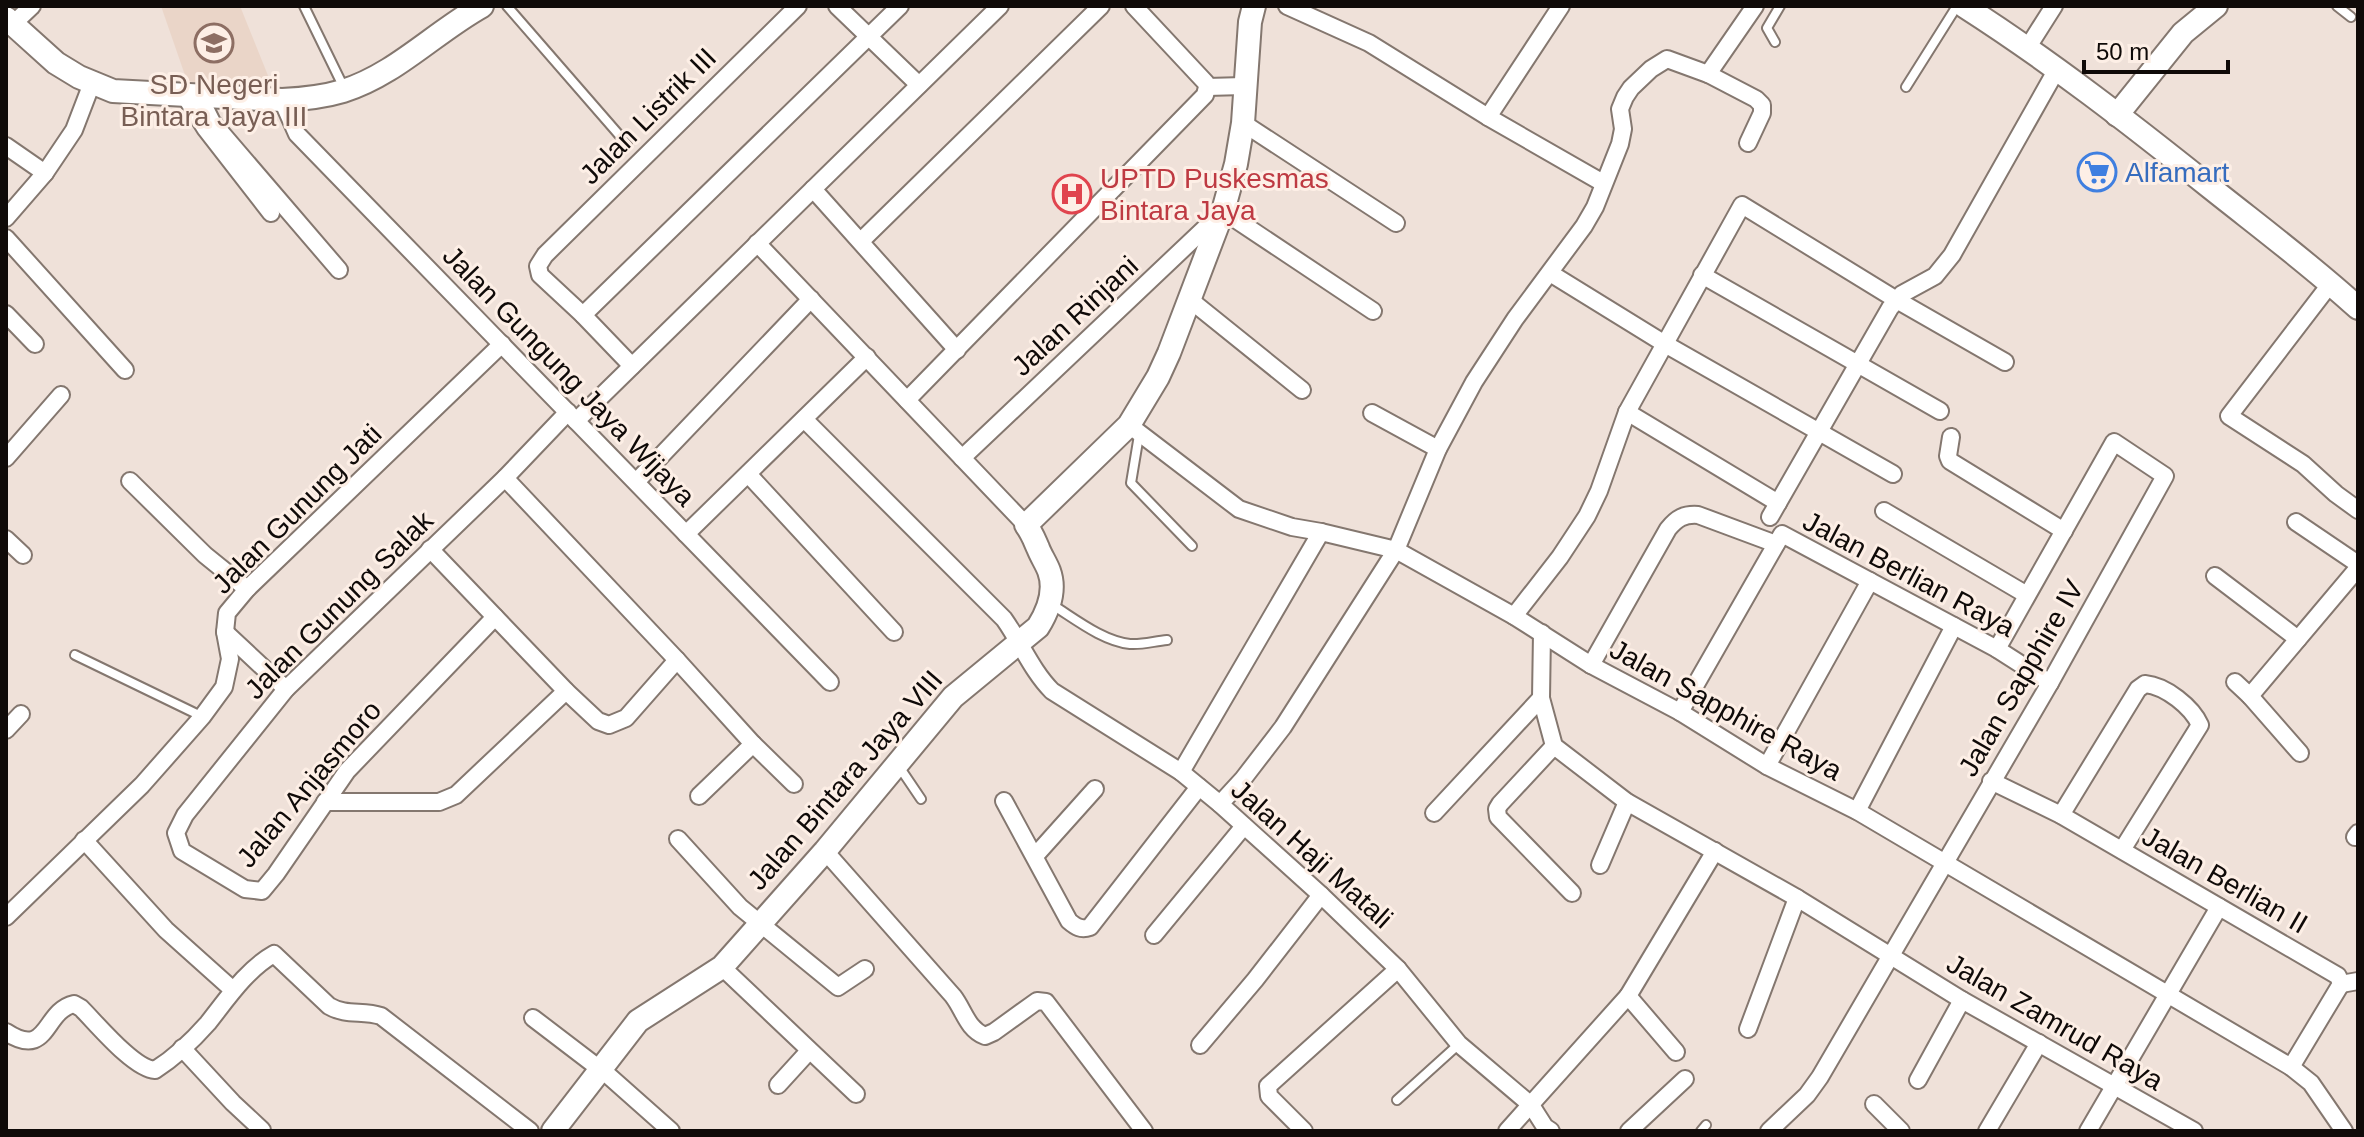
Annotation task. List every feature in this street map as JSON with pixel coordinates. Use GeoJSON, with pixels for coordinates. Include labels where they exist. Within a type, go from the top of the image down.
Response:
{"type":"FeatureCollection","features":[{"type":"Feature","properties":{"kind":"street"},"geometry":{"type":"LineString","coordinates":[[32,6],[9,21],[56,63],[113,91],[282,100],[308,99],[345,90],[388,69],[455,21],[482,6]]}},
{"type":"Feature","properties":{"kind":"street","name":"Jalan Listrik III"},"geometry":{"type":"LineString","coordinates":[[583,315],[540,275],[538,266],[545,255],[798,6]]}},
{"type":"Feature","properties":{"kind":"street"},"geometry":{"type":"LineString","coordinates":[[837,6],[919,85]]}},
{"type":"Feature","properties":{"kind":"street"},"geometry":{"type":"LineString","coordinates":[[632,366],[583,315],[900,6]]}},
{"type":"Feature","properties":{"kind":"street","name":"Jalan Gunung Salak"},"geometry":{"type":"LineString","coordinates":[[182,851],[176,833],[185,815],[286,689],[505,478],[632,366],[1000,6]]}},
{"type":"Feature","properties":{"kind":"street"},"geometry":{"type":"LineString","coordinates":[[861,241],[1101,6]]}},
{"type":"Feature","properties":{"kind":"street"},"geometry":{"type":"LineString","coordinates":[[1134,6],[1207,87],[1244,86]]}},
{"type":"Feature","properties":{"kind":"street"},"geometry":{"type":"LineString","coordinates":[[1026,525],[1134,430],[1158,377],[1223,211],[1236,164],[1254,6]]}},
{"type":"Feature","properties":{"kind":"street"},"geometry":{"type":"LineString","coordinates":[[1287,6],[1369,43],[1488,117],[1603,183]]}},
{"type":"Feature","properties":{"kind":"street"},"geometry":{"type":"LineString","coordinates":[[1488,117],[1561,6]]}},
{"type":"Feature","properties":{"kind":"street"},"geometry":{"type":"LineString","coordinates":[[1708,74],[1755,6]]}},
{"type":"Feature","properties":{"kind":"street"},"geometry":{"type":"LineString","coordinates":[[1964,6],[2057,69],[2331,283],[2358,308]]}},
{"type":"Feature","properties":{"kind":"street"},"geometry":{"type":"LineString","coordinates":[[2028,47],[2054,6]]}},
{"type":"Feature","properties":{"kind":"street"},"geometry":{"type":"LineString","coordinates":[[2117,115],[2183,33],[2216,6]]}},
{"type":"Feature","properties":{"kind":"street"},"geometry":{"type":"LineString","coordinates":[[1220,804],[1283,727],[1396,550],[1438,449],[1492,353],[1595,207],[1620,144],[1623,129],[1620,109],[1631,88],[1667,59],[1708,74],[1762,105],[1762,113],[1748,143]]}},
{"type":"Feature","properties":{"kind":"street"},"geometry":{"type":"LineString","coordinates":[[1627,412],[1774,510],[1895,299],[1935,276],[1952,255],[2057,69]]}},
{"type":"Feature","properties":{"kind":"street"},"geometry":{"type":"LineString","coordinates":[[6,218],[45,173],[74,130],[92,83]]}},
{"type":"Feature","properties":{"kind":"street"},"geometry":{"type":"LineString","coordinates":[[907,400],[1205,95],[1207,87]]}},
{"type":"Feature","properties":{"kind":"street"},"geometry":{"type":"LineString","coordinates":[[192,96],[271,213]]}},
{"type":"Feature","properties":{"kind":"street","name":"Jalan Gungung Jaya Wijaya"},"geometry":{"type":"LineString","coordinates":[[282,100],[297,134],[830,682]]}},
{"type":"Feature","properties":{"kind":"street"},"geometry":{"type":"LineString","coordinates":[[1243,123],[1396,223]]}},
{"type":"Feature","properties":{"kind":"street"},"geometry":{"type":"LineString","coordinates":[[209,125],[339,270]]}},
{"type":"Feature","properties":{"kind":"street"},"geometry":{"type":"LineString","coordinates":[[6,146],[45,173]]}},
{"type":"Feature","properties":{"kind":"street"},"geometry":{"type":"LineString","coordinates":[[813,189],[957,350]]}},
{"type":"Feature","properties":{"kind":"street"},"geometry":{"type":"LineString","coordinates":[[1514,616],[1587,516],[1627,412],[1742,205],[2005,362]]}},
{"type":"Feature","properties":{"kind":"street"},"geometry":{"type":"LineString","coordinates":[[1223,211],[1373,311]]}},
{"type":"Feature","properties":{"kind":"street","name":"Jalan Rinjani"},"geometry":{"type":"LineString","coordinates":[[962,458],[1223,211]]}},
{"type":"Feature","properties":{"kind":"street"},"geometry":{"type":"LineString","coordinates":[[6,238],[125,370]]}},
{"type":"Feature","properties":{"kind":"street"},"geometry":{"type":"LineString","coordinates":[[757,243],[1026,525],[1050,573],[1049,603]]}},
{"type":"Feature","properties":{"kind":"street"},"geometry":{"type":"LineString","coordinates":[[1550,273],[1665,344],[1893,474]]}},
{"type":"Feature","properties":{"kind":"street"},"geometry":{"type":"LineString","coordinates":[[1702,275],[1940,411]]}},
{"type":"Feature","properties":{"kind":"street"},"geometry":{"type":"LineString","coordinates":[[2331,283],[2229,416],[2303,464],[2358,510]]}},
{"type":"Feature","properties":{"kind":"street"},"geometry":{"type":"LineString","coordinates":[[636,482],[811,299]]}},
{"type":"Feature","properties":{"kind":"street"},"geometry":{"type":"LineString","coordinates":[[1189,299],[1302,390]]}},
{"type":"Feature","properties":{"kind":"street"},"geometry":{"type":"LineString","coordinates":[[6,314],[35,344]]}},
{"type":"Feature","properties":{"kind":"street","name":"Jalan Gunung Jati"},"geometry":{"type":"LineString","coordinates":[[6,917],[142,785],[202,717],[224,687],[230,659],[225,632],[227,613],[247,589],[502,344]]}},
{"type":"Feature","properties":{"kind":"street"},"geometry":{"type":"LineString","coordinates":[[686,534],[867,357]]}},
{"type":"Feature","properties":{"kind":"street"},"geometry":{"type":"LineString","coordinates":[[6,458],[61,395]]}},
{"type":"Feature","properties":{"kind":"street"},"geometry":{"type":"LineString","coordinates":[[1372,413],[1438,449]]}},
{"type":"Feature","properties":{"kind":"street","name":"Jalan Haji Matali"},"geometry":{"type":"LineString","coordinates":[[804,419],[1004,619],[1039,678],[1052,691],[1181,772],[1220,804],[1398,969],[1459,1044],[1531,1105],[1551,1131]]}},
{"type":"Feature","properties":{"kind":"street","name":"Jalan Sapphire Raya"},"geometry":{"type":"LineString","coordinates":[[1134,430],[1239,509],[1292,527],[1396,550],[1514,616],[1591,665],[1680,712],[1767,766],[1857,811],[2291,1067],[2311,1083],[2344,1131]]}},
{"type":"Feature","properties":{"kind":"street"},"geometry":{"type":"LineString","coordinates":[[1951,437],[1950,461],[2064,531],[1997,649]]}},
{"type":"Feature","properties":{"kind":"street","name":"Jalan Sapphire IV"},"geometry":{"type":"LineString","coordinates":[[1769,1131],[1807,1095],[1820,1077],[2050,683],[2165,476],[2114,442],[2064,531]]}},
{"type":"Feature","properties":{"kind":"street"},"geometry":{"type":"LineString","coordinates":[[748,474],[894,632]]}},
{"type":"Feature","properties":{"kind":"street"},"geometry":{"type":"LineString","coordinates":[[505,478],[794,784]]}},
{"type":"Feature","properties":{"kind":"street"},"geometry":{"type":"LineString","coordinates":[[130,481],[205,555],[247,589]]}},
{"type":"Feature","properties":{"kind":"street"},"geometry":{"type":"LineString","coordinates":[[1884,511],[2027,595]]}},
{"type":"Feature","properties":{"kind":"street","name":"Jalan Berlian Raya"},"geometry":{"type":"LineString","coordinates":[[1591,665],[1668,529],[1679,517],[1698,515],[1776,544],[1782,534],[1997,649],[2050,683]]}},
{"type":"Feature","properties":{"kind":"street"},"geometry":{"type":"LineString","coordinates":[[2250,696],[2358,566],[2296,522]]}},
{"type":"Feature","properties":{"kind":"street"},"geometry":{"type":"LineString","coordinates":[[1181,772],[1321,532]]}},
{"type":"Feature","properties":{"kind":"street"},"geometry":{"type":"LineString","coordinates":[[6,539],[23,555]]}},
{"type":"Feature","properties":{"kind":"street"},"geometry":{"type":"LineString","coordinates":[[1680,712],[1776,544]]}},
{"type":"Feature","properties":{"kind":"street"},"geometry":{"type":"LineString","coordinates":[[430,549],[598,721],[609,725],[626,718],[677,660]]}},
{"type":"Feature","properties":{"kind":"street"},"geometry":{"type":"LineString","coordinates":[[2215,576],[2298,639]]}},
{"type":"Feature","properties":{"kind":"street"},"geometry":{"type":"LineString","coordinates":[[1767,766],[1870,581]]}},
{"type":"Feature","properties":{"kind":"street","name":"Jalan Bintara Jaya VIII"},"geometry":{"type":"LineString","coordinates":[[560,1128],[638,1021],[722,967],[825,851],[953,697],[1038,627],[1049,603]]}},
{"type":"Feature","properties":{"kind":"street","name":"Jalan Anjasmoro"},"geometry":{"type":"LineString","coordinates":[[182,851],[245,889],[262,891],[347,771],[495,617]]}},
{"type":"Feature","properties":{"kind":"street"},"geometry":{"type":"LineString","coordinates":[[1857,811],[1954,626]]}},
{"type":"Feature","properties":{"kind":"street"},"geometry":{"type":"LineString","coordinates":[[225,632],[286,689]]}},
{"type":"Feature","properties":{"kind":"street"},"geometry":{"type":"LineString","coordinates":[[1542,633],[1541,698],[1554,746],[1497,809],[1498,817],[1572,893]]}},
{"type":"Feature","properties":{"kind":"street"},"geometry":{"type":"LineString","coordinates":[[2235,682],[2300,753]]}},
{"type":"Feature","properties":{"kind":"street"},"geometry":{"type":"LineString","coordinates":[[2061,815],[2138,689],[2145,684],[2152,685],[2173,696],[2196,716],[2200,725],[2122,850]]}},
{"type":"Feature","properties":{"kind":"street"},"geometry":{"type":"LineString","coordinates":[[325,802],[439,802],[456,795],[566,691]]}},
{"type":"Feature","properties":{"kind":"street"},"geometry":{"type":"LineString","coordinates":[[1434,813],[1541,698]]}},
{"type":"Feature","properties":{"kind":"street"},"geometry":{"type":"LineString","coordinates":[[6,730],[21,714]]}},
{"type":"Feature","properties":{"kind":"street"},"geometry":{"type":"LineString","coordinates":[[699,796],[753,744]]}},
{"type":"Feature","properties":{"kind":"street","name":"Jalan Zamrud Raya"},"geometry":{"type":"LineString","coordinates":[[1554,746],[1627,802],[1797,898],[1962,1000],[2191,1130]]}},
{"type":"Feature","properties":{"kind":"street","name":"Jalan Berlian II"},"geometry":{"type":"LineString","coordinates":[[1991,781],[2061,815],[2122,850],[2338,976],[2341,984]]}},
{"type":"Feature","properties":{"kind":"street"},"geometry":{"type":"LineString","coordinates":[[1004,801],[1069,921],[1079,928],[1090,927],[1199,787]]}},
{"type":"Feature","properties":{"kind":"street"},"geometry":{"type":"LineString","coordinates":[[1035,856],[1095,789]]}},
{"type":"Feature","properties":{"kind":"street"},"geometry":{"type":"LineString","coordinates":[[1600,865],[1627,802]]}},
{"type":"Feature","properties":{"kind":"street"},"geometry":{"type":"LineString","coordinates":[[1154,935],[1244,826]]}},
{"type":"Feature","properties":{"kind":"street"},"geometry":{"type":"LineString","coordinates":[[678,839],[740,907],[838,987],[865,969]]}},
{"type":"Feature","properties":{"kind":"street"},"geometry":{"type":"LineString","coordinates":[[84,840],[166,930],[233,990]]}},
{"type":"Feature","properties":{"kind":"street"},"geometry":{"type":"LineString","coordinates":[[825,851],[953,996],[977,1033],[985,1036],[994,1032],[1037,1001],[1046,1002],[1144,1131]]}},
{"type":"Feature","properties":{"kind":"street"},"geometry":{"type":"LineString","coordinates":[[1507,1131],[1628,996],[1715,851]]}},
{"type":"Feature","properties":{"kind":"street"},"geometry":{"type":"LineString","coordinates":[[1200,1045],[1321,895]]}},
{"type":"Feature","properties":{"kind":"street"},"geometry":{"type":"LineString","coordinates":[[1748,1029],[1797,898]]}},
{"type":"Feature","properties":{"kind":"street"},"geometry":{"type":"LineString","coordinates":[[2088,1131],[2219,907]]}},
{"type":"Feature","properties":{"kind":"street"},"geometry":{"type":"LineString","coordinates":[[6,1032],[20,1041],[34,1041],[41,1037],[66,1006],[74,1004],[136,1062],[155,1070],[205,1026],[233,990],[274,954],[329,1006],[340,1012],[366,1012],[381,1016],[530,1131]]}},
{"type":"Feature","properties":{"kind":"street"},"geometry":{"type":"LineString","coordinates":[[722,967],[856,1094]]}},
{"type":"Feature","properties":{"kind":"street"},"geometry":{"type":"LineString","coordinates":[[1304,1131],[1269,1096],[1268,1086],[1398,969]]}},
{"type":"Feature","properties":{"kind":"street"},"geometry":{"type":"LineString","coordinates":[[2291,1067],[2341,984],[2358,981]]}},
{"type":"Feature","properties":{"kind":"street"},"geometry":{"type":"LineString","coordinates":[[1628,996],[1676,1052]]}},
{"type":"Feature","properties":{"kind":"street"},"geometry":{"type":"LineString","coordinates":[[1918,1080],[1962,1000]]}},
{"type":"Feature","properties":{"kind":"street"},"geometry":{"type":"LineString","coordinates":[[533,1018],[602,1070],[671,1131]]}},
{"type":"Feature","properties":{"kind":"street"},"geometry":{"type":"LineString","coordinates":[[1987,1131],[2039,1043]]}},
{"type":"Feature","properties":{"kind":"street"},"geometry":{"type":"LineString","coordinates":[[182,1048],[262,1130]]}},
{"type":"Feature","properties":{"kind":"street"},"geometry":{"type":"LineString","coordinates":[[778,1085],[809,1051]]}},
{"type":"Feature","properties":{"kind":"street"},"geometry":{"type":"LineString","coordinates":[[1629,1131],[1685,1079]]}},
{"type":"Feature","properties":{"kind":"street"},"geometry":{"type":"LineString","coordinates":[[1874,1104],[1901,1131]]}},
{"type":"Feature","properties":{"kind":"lane"},"geometry":{"type":"LineString","coordinates":[[304,6],[345,90]]}},
{"type":"Feature","properties":{"kind":"lane"},"geometry":{"type":"LineString","coordinates":[[507,6],[627,144]]}},
{"type":"Feature","properties":{"kind":"lane"},"geometry":{"type":"LineString","coordinates":[[1775,42],[1767,28],[1780,6]]}},
{"type":"Feature","properties":{"kind":"lane"},"geometry":{"type":"LineString","coordinates":[[1906,87],[1957,6]]}},
{"type":"Feature","properties":{"kind":"lane"},"geometry":{"type":"LineString","coordinates":[[2337,6],[2351,17]]}},
{"type":"Feature","properties":{"kind":"lane"},"geometry":{"type":"LineString","coordinates":[[1134,430],[1131,483],[1192,546]]}},
{"type":"Feature","properties":{"kind":"lane"},"geometry":{"type":"LineString","coordinates":[[1049,603],[1119,642],[1131,644],[1167,640]]}},
{"type":"Feature","properties":{"kind":"lane"},"geometry":{"type":"LineString","coordinates":[[75,655],[202,717]]}},
{"type":"Feature","properties":{"kind":"lane"},"geometry":{"type":"LineString","coordinates":[[898,764],[921,799]]}},
{"type":"Feature","properties":{"kind":"lane"},"geometry":{"type":"LineString","coordinates":[[1397,1100],[1459,1044]]}},
{"type":"Feature","properties":{"kind":"shaded area","name":"SD Negeri Bintara Jaya III"},"geometry":{"type":"Polygon","coordinates":[[[161,6],[240,6],[271,83],[250,91],[187,81],[161,6]]]}},
{"type":"Feature","properties":{"kind":"place","name":"SD Negeri Bintara Jaya III"},"geometry":{"type":"Point","coordinates":[214,43]}},
{"type":"Feature","properties":{"kind":"place","name":"Alfamart"},"geometry":{"type":"Point","coordinates":[2097,172]}},
{"type":"Feature","properties":{"kind":"place","name":"UPTD Puskesmas Bintara Jaya"},"geometry":{"type":"Point","coordinates":[1072,194]}}]}
